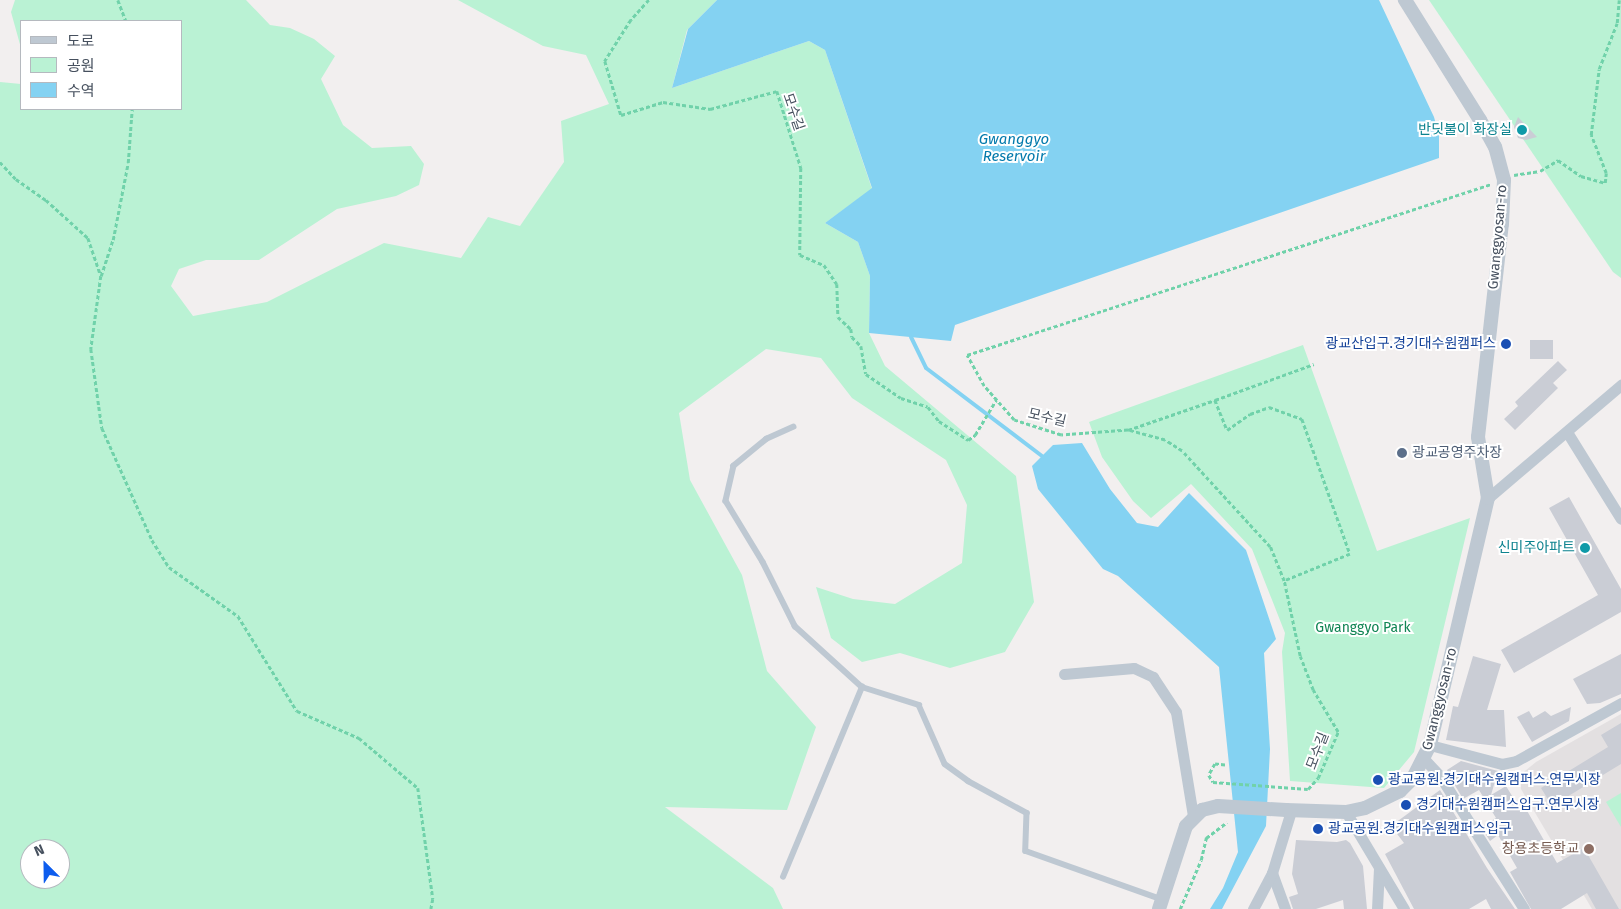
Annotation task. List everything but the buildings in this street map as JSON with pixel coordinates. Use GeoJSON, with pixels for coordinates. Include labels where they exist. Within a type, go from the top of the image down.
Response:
{"type":"FeatureCollection","features":[{"type":"Feature","properties":{"kind":"street","name":"Gwanggyosan-ro"},"geometry":{"type":"LineString","coordinates":[[1193,816],[1218,806],[1288,811],[1346,812],[1373,805],[1400,791],[1425,760],[1430,745],[1488,498],[1478,437],[1502,224],[1504,180],[1495,147],[1405,0]]}},
{"type":"Feature","properties":{"kind":"street"},"geometry":{"type":"LineString","coordinates":[[1488,498],[1621,385]]}},
{"type":"Feature","properties":{"kind":"street"},"geometry":{"type":"LineString","coordinates":[[1566,432],[1621,519]]}},
{"type":"Feature","properties":{"kind":"street"},"geometry":{"type":"LineString","coordinates":[[1064,674],[1134,668],[1153,676],[1176,712],[1193,816],[1186,826],[1161,904]]}},
{"type":"Feature","properties":{"kind":"street"},"geometry":{"type":"LineString","coordinates":[[1430,745],[1502,764],[1516,761],[1621,703]]}},
{"type":"Feature","properties":{"kind":"street"},"geometry":{"type":"LineString","coordinates":[[1425,760],[1440,776],[1524,909]]}},
{"type":"Feature","properties":{"kind":"street"},"geometry":{"type":"LineString","coordinates":[[1253,909],[1272,874],[1288,811]]}},
{"type":"Feature","properties":{"kind":"street"},"geometry":{"type":"LineString","coordinates":[[1346,812],[1404,909]]}},
{"type":"Feature","properties":{"kind":"street"},"geometry":{"type":"LineString","coordinates":[[1377,909],[1379,868]]}},
{"type":"Feature","properties":{"kind":"street"},"geometry":{"type":"LineString","coordinates":[[1272,874],[1285,909]]}},
{"type":"Feature","properties":{"kind":"lane"},"geometry":{"type":"LineString","coordinates":[[794,428],[767,439],[734,466],[726,501],[763,562],[795,626],[862,687],[919,705],[945,764],[968,781],[1027,813],[1026,851],[1161,904]]}},
{"type":"Feature","properties":{"kind":"lane"},"geometry":{"type":"LineString","coordinates":[[782,877],[862,687]]}},
{"type":"Feature","properties":{"kind":"path"},"geometry":{"type":"LineString","coordinates":[[118,0],[126,20]]}},
{"type":"Feature","properties":{"kind":"path","name":"모수길"},"geometry":{"type":"LineString","coordinates":[[649,0],[631,20],[605,61],[621,114],[663,102],[710,109],[777,91],[801,168],[800,255],[824,265],[837,284],[838,317],[851,329],[852,337],[860,346],[866,374],[901,398],[928,406],[939,421],[968,440],[975,435],[996,400],[1014,420],[1061,435],[1128,430],[1165,440],[1182,451],[1270,547],[1284,581],[1300,656],[1313,690],[1338,732],[1318,778],[1308,789],[1213,782],[1209,775],[1215,764],[1225,766]]}},
{"type":"Feature","properties":{"kind":"path"},"geometry":{"type":"LineString","coordinates":[[996,400],[984,386],[967,355],[1524,172],[1540,171],[1558,160],[1581,176],[1605,183],[1606,173],[1591,135],[1599,69],[1618,23],[1619,0]]}},
{"type":"Feature","properties":{"kind":"path"},"geometry":{"type":"LineString","coordinates":[[132,110],[128,163],[113,240],[101,276],[91,349],[102,428],[152,540],[169,567],[238,616],[297,711],[359,738],[418,788],[433,900],[431,909]]}},
{"type":"Feature","properties":{"kind":"path"},"geometry":{"type":"LineString","coordinates":[[0,162],[16,179],[46,200],[88,238],[101,276]]}},
{"type":"Feature","properties":{"kind":"path"},"geometry":{"type":"LineString","coordinates":[[1128,430],[1314,364]]}},
{"type":"Feature","properties":{"kind":"path"},"geometry":{"type":"LineString","coordinates":[[1215,400],[1227,430],[1250,414],[1270,407],[1302,419],[1350,554],[1284,581]]}},
{"type":"Feature","properties":{"kind":"path"},"geometry":{"type":"LineString","coordinates":[[1180,909],[1201,860],[1206,838],[1227,822]]}},
{"type":"Feature","properties":{"kind":"shaded area","name":"창용초등학교"},"geometry":{"type":"Polygon","coordinates":[[[1621,714],[1621,909],[1592,909],[1521,789],[1520,775],[1536,762],[1621,714]]]}},
{"type":"Feature","properties":{"kind":"green space"},"geometry":{"type":"Polygon","coordinates":[[[15,0],[246,0],[270,25],[290,28],[314,39],[335,56],[321,79],[343,125],[372,148],[411,146],[424,164],[419,185],[396,196],[337,209],[259,260],[206,260],[179,269],[171,286],[193,316],[267,302],[384,243],[461,258],[488,217],[520,226],[564,162],[561,121],[609,104],[586,55],[543,46],[458,0],[717,0],[687,30],[672,88],[809,41],[825,50],[872,189],[825,223],[858,242],[870,276],[869,333],[885,366],[1016,476],[1034,602],[1005,652],[950,668],[900,653],[862,662],[831,638],[816,587],[853,599],[895,604],[962,563],[967,505],[946,460],[852,398],[821,358],[766,349],[679,413],[690,480],[742,575],[767,671],[816,727],[787,810],[665,807],[773,888],[783,909],[0,909],[0,82],[20,84],[20,110],[182,110],[182,20],[20,20],[20,44],[11,12],[15,0]]]}},
{"type":"Feature","properties":{"kind":"green space"},"geometry":{"type":"Polygon","coordinates":[[[1429,0],[1621,0],[1621,278],[1613,272],[1429,0]]]}},
{"type":"Feature","properties":{"kind":"green space","name":"Gwanggyo Park"},"geometry":{"type":"Polygon","coordinates":[[[1303,345],[1377,551],[1470,518],[1414,752],[1384,788],[1290,781],[1282,652],[1285,633],[1252,549],[1191,484],[1151,518],[1133,501],[1102,457],[1089,422],[1303,345]]]}},
{"type":"Feature","properties":{"kind":"green space"},"geometry":{"type":"Polygon","coordinates":[[[1621,793],[1621,827],[1606,802],[1621,793]]]}},
{"type":"Feature","properties":{"kind":"water","name":"Gwanggyo Reservoir"},"geometry":{"type":"Polygon","coordinates":[[[717,0],[1379,0],[1434,117],[1439,135],[1439,158],[955,325],[951,341],[869,333],[870,276],[858,242],[825,223],[872,188],[825,50],[809,41],[672,88],[688,29],[717,0]]]}},
{"type":"Feature","properties":{"kind":"water"},"geometry":{"type":"Polygon","coordinates":[[[1082,443],[1110,489],[1137,523],[1158,527],[1189,493],[1246,550],[1276,639],[1264,653],[1270,749],[1266,826],[1222,909],[1210,909],[1223,888],[1238,852],[1219,667],[1118,576],[1103,569],[1038,489],[1032,466],[1053,445],[1082,443]]]}},
{"type":"Feature","properties":{"kind":"waterway"},"geometry":{"type":"LineString","coordinates":[[911,337],[926,368],[1042,456]]}},
{"type":"Feature","properties":{"kind":"place","name":"반딧불이 화장실"},"geometry":{"type":"Point","coordinates":[1522,130]}},
{"type":"Feature","properties":{"kind":"place","name":"광교산입구.경기대수원캠퍼스"},"geometry":{"type":"Point","coordinates":[1506,344]}},
{"type":"Feature","properties":{"kind":"place","name":"광교공영주차장"},"geometry":{"type":"Point","coordinates":[1402,453]}},
{"type":"Feature","properties":{"kind":"place","name":"신미주아파트"},"geometry":{"type":"Point","coordinates":[1585,548]}},
{"type":"Feature","properties":{"kind":"place","name":"광교공원.경기대수원캠퍼스.연무시장"},"geometry":{"type":"Point","coordinates":[1378,780]}},
{"type":"Feature","properties":{"kind":"place","name":"경기대수원캠퍼스입구.연무시장"},"geometry":{"type":"Point","coordinates":[1406,805]}},
{"type":"Feature","properties":{"kind":"place","name":"광교공원.경기대수원캠퍼스입구"},"geometry":{"type":"Point","coordinates":[1318,829]}},
{"type":"Feature","properties":{"kind":"place","name":"창용초등학교"},"geometry":{"type":"Point","coordinates":[1589,849]}}]}
